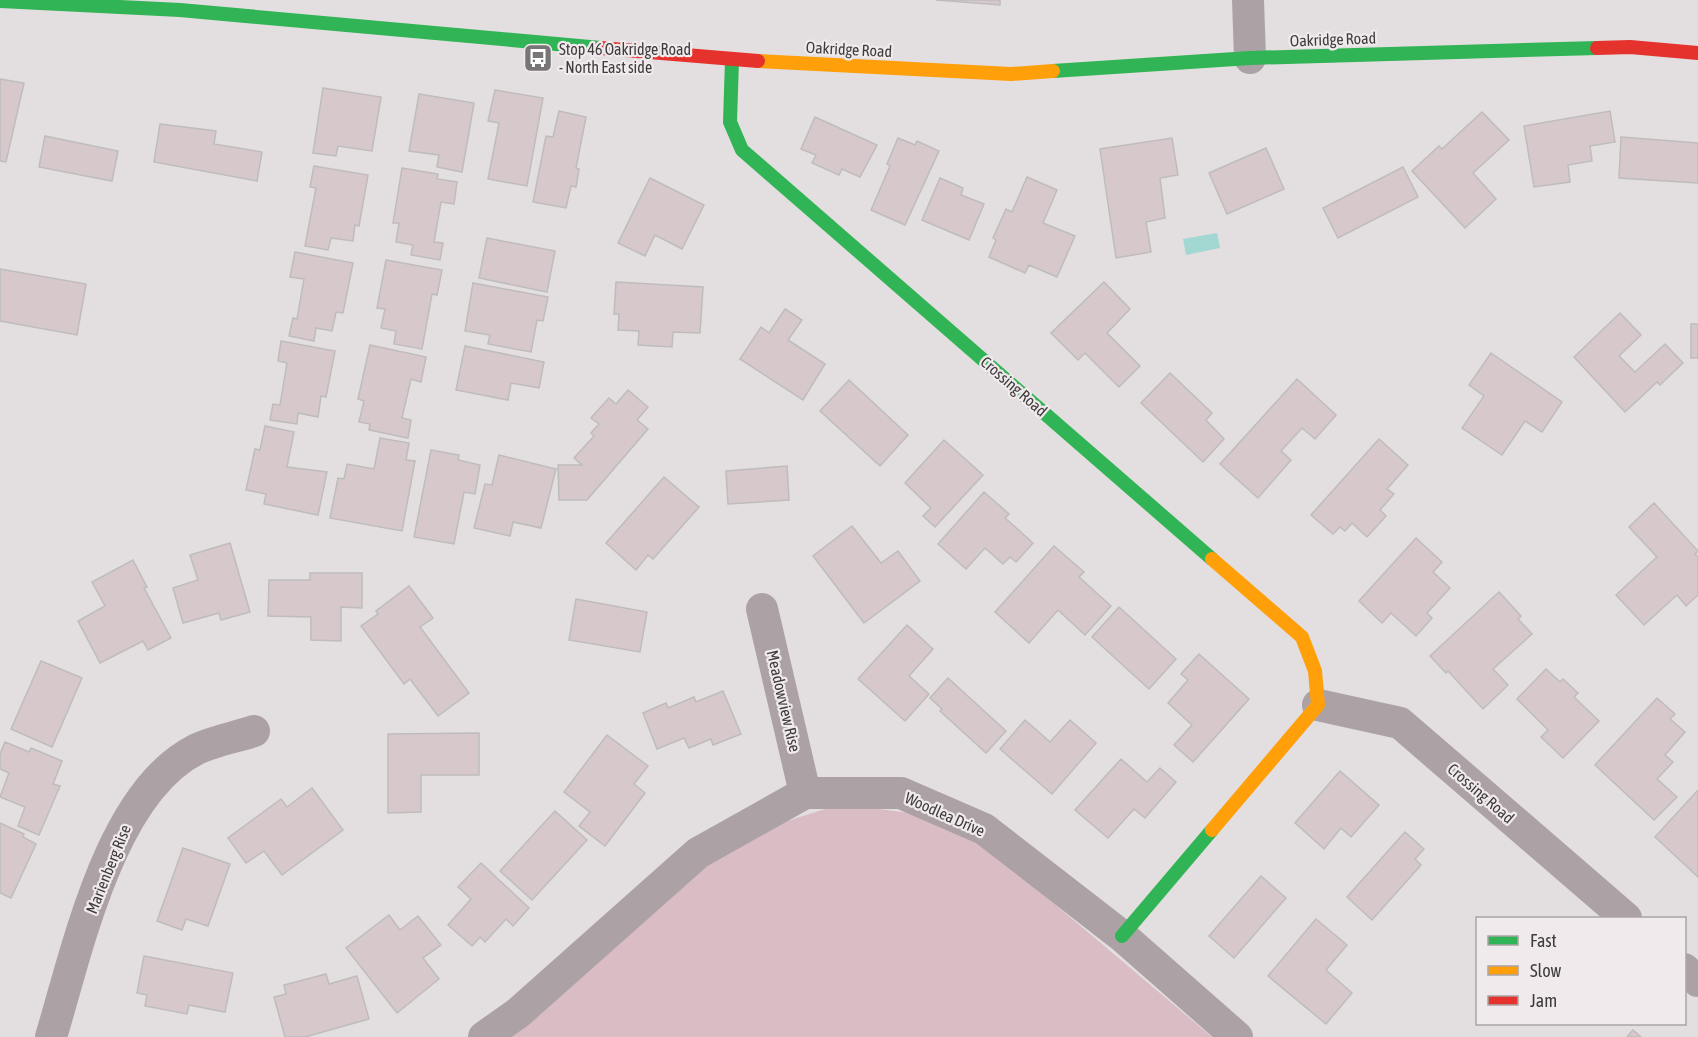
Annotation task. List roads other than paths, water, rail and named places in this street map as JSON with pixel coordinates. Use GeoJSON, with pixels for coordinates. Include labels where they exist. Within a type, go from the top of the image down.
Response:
{"type":"FeatureCollection","features":[{"type":"Feature","properties":{"kind":"street"},"geometry":{"type":"LineString","coordinates":[[1248,0],[1250,58]]}},
{"type":"Feature","properties":{"kind":"street","name":"Oakridge Road"},"geometry":{"type":"LineString","coordinates":[[0,2],[180,10],[732,60],[1011,74],[1250,58],[1630,47],[1698,53]]}},
{"type":"Feature","properties":{"kind":"street","name":"Crossing Road"},"geometry":{"type":"LineString","coordinates":[[732,60],[730,122],[742,150],[1302,637],[1315,671],[1318,705],[1400,723],[1625,917]]}},
{"type":"Feature","properties":{"kind":"street","name":"Meadowview Rise"},"geometry":{"type":"LineString","coordinates":[[762,609],[805,794]]}},
{"type":"Feature","properties":{"kind":"street"},"geometry":{"type":"LineString","coordinates":[[1122,936],[1318,705]]}},
{"type":"Feature","properties":{"kind":"street","name":"Marienberg Rise"},"geometry":{"type":"LineString","coordinates":[[51,1037],[100,883],[130,815],[161,776],[197,749],[254,731]]}},
{"type":"Feature","properties":{"kind":"street","name":"Woodlea Drive"},"geometry":{"type":"LineString","coordinates":[[484,1037],[518,1013],[698,853],[805,794],[901,793],[984,829],[1122,936],[1237,1037]]}},
{"type":"Feature","properties":{"kind":"street"},"geometry":{"type":"LineString","coordinates":[[1686,971],[1698,981]]}},
{"type":"Feature","properties":{"kind":"water"},"geometry":{"type":"Polygon","coordinates":[[[1217,233],[1220,248],[1186,255],[1183,239],[1217,233]]]}},
{"type":"Feature","properties":{"kind":"place","name":"Stop 46 Oakridge Road - North East side"},"geometry":{"type":"Point","coordinates":[538,58]}}]}
